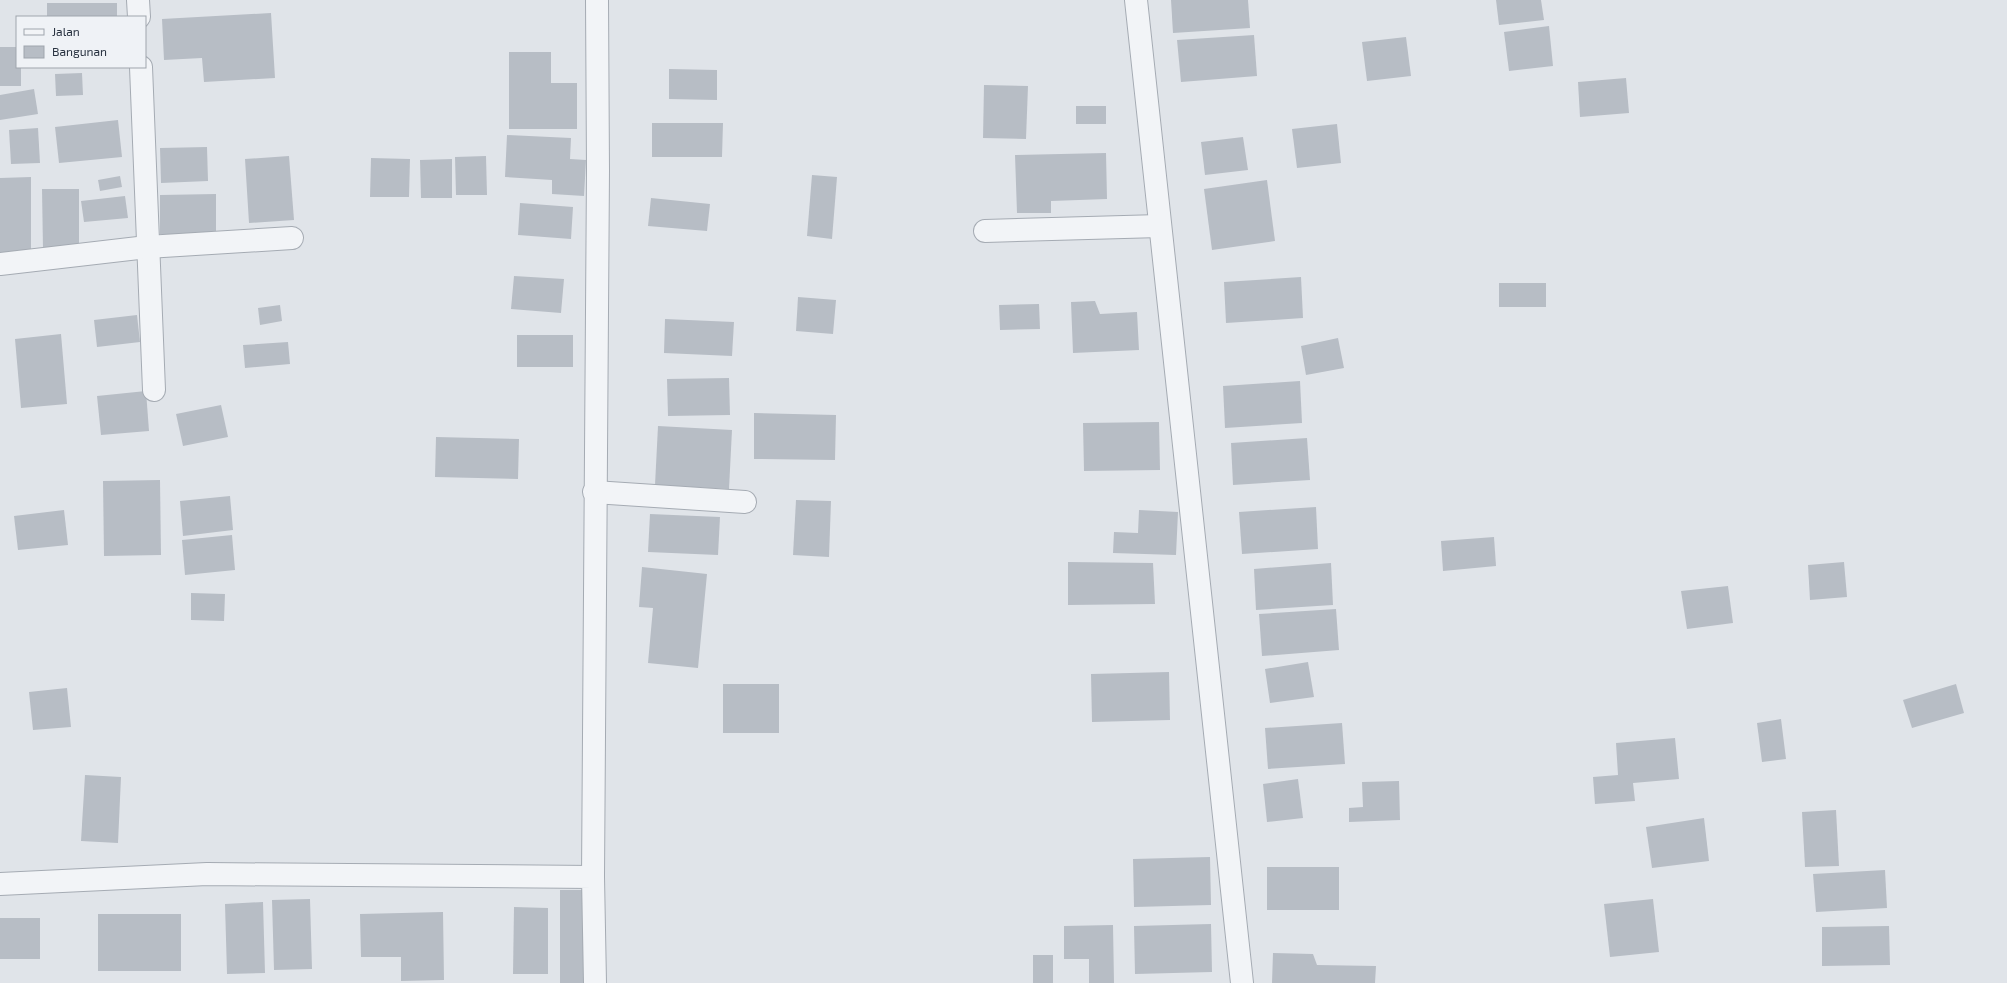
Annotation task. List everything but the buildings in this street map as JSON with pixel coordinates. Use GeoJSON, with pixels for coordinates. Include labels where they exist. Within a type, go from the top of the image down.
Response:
{"type":"FeatureCollection","features":[{"type":"Feature","properties":{"kind":"street"},"geometry":{"type":"LineString","coordinates":[[138,0],[139,16]]}},
{"type":"Feature","properties":{"kind":"street"},"geometry":{"type":"LineString","coordinates":[[595,983],[593,877],[594,492],[598,170],[597,0]]}},
{"type":"Feature","properties":{"kind":"street"},"geometry":{"type":"LineString","coordinates":[[1136,0],[1242,983]]}},
{"type":"Feature","properties":{"kind":"street"},"geometry":{"type":"LineString","coordinates":[[141,68],[147,247],[154,390]]}},
{"type":"Feature","properties":{"kind":"street"},"geometry":{"type":"LineString","coordinates":[[985,231],[1160,226]]}},
{"type":"Feature","properties":{"kind":"street"},"geometry":{"type":"LineString","coordinates":[[0,264],[147,247],[292,238]]}},
{"type":"Feature","properties":{"kind":"street"},"geometry":{"type":"LineString","coordinates":[[594,492],[745,502]]}},
{"type":"Feature","properties":{"kind":"street"},"geometry":{"type":"LineString","coordinates":[[0,884],[207,874],[593,877]]}}]}
